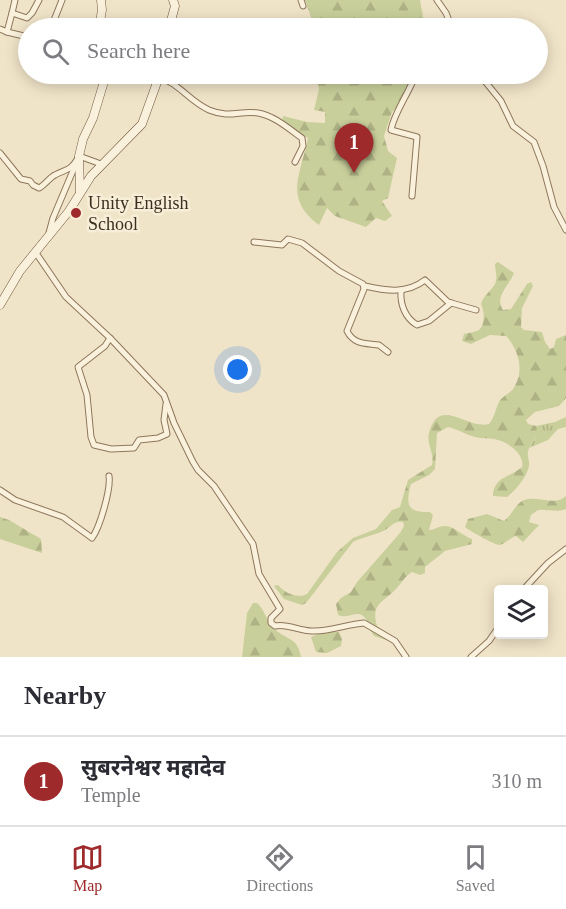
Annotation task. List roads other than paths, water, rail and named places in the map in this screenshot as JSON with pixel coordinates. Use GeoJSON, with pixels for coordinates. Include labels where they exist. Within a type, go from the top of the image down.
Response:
{"type":"FeatureCollection","features":[{"type":"Feature","properties":{"kind":"street"},"geometry":{"type":"LineString","coordinates":[[8,32],[15,0]]}},
{"type":"Feature","properties":{"kind":"street"},"geometry":{"type":"LineString","coordinates":[[12,13],[27,18],[39,0]]}},
{"type":"Feature","properties":{"kind":"street"},"geometry":{"type":"LineString","coordinates":[[55,18],[62,0]]}},
{"type":"Feature","properties":{"kind":"street"},"geometry":{"type":"LineString","coordinates":[[101,0],[101,18]]}},
{"type":"Feature","properties":{"kind":"street"},"geometry":{"type":"LineString","coordinates":[[171,18],[175,6],[173,0]]}},
{"type":"Feature","properties":{"kind":"street"},"geometry":{"type":"LineString","coordinates":[[437,0],[448,18]]}},
{"type":"Feature","properties":{"kind":"street"},"geometry":{"type":"LineString","coordinates":[[0,29],[18,34]]}},
{"type":"Feature","properties":{"kind":"street"},"geometry":{"type":"LineString","coordinates":[[48,235],[79,156],[83,138],[93,118],[103,84]]}},
{"type":"Feature","properties":{"kind":"street"},"geometry":{"type":"LineString","coordinates":[[0,305],[13,281],[69,211],[80,191],[101,165],[142,124],[157,84]]}},
{"type":"Feature","properties":{"kind":"street"},"geometry":{"type":"LineString","coordinates":[[175,84],[196,104],[210,110],[226,115],[258,113],[276,119],[302,138],[303,146],[295,162]]}},
{"type":"Feature","properties":{"kind":"street"},"geometry":{"type":"LineString","coordinates":[[412,84],[403,104],[393,119],[392,129],[417,137],[412,196]]}},
{"type":"Feature","properties":{"kind":"street"},"geometry":{"type":"LineString","coordinates":[[487,84],[501,101],[513,126],[534,142],[554,207],[566,230]]}},
{"type":"Feature","properties":{"kind":"street"},"geometry":{"type":"LineString","coordinates":[[0,153],[21,178],[39,188],[53,176],[66,172],[79,156]]}},
{"type":"Feature","properties":{"kind":"street"},"geometry":{"type":"LineString","coordinates":[[79,156],[101,165]]}},
{"type":"Feature","properties":{"kind":"street"},"geometry":{"type":"LineString","coordinates":[[79,156],[80,191]]}},
{"type":"Feature","properties":{"kind":"street"},"geometry":{"type":"LineString","coordinates":[[254,242],[282,245],[288,239],[302,243],[339,271],[365,286],[401,291],[417,287],[425,280],[451,303],[476,310]]}},
{"type":"Feature","properties":{"kind":"street"},"geometry":{"type":"LineString","coordinates":[[36,253],[63,293],[164,395],[174,423],[193,462],[214,486],[253,544],[259,574],[279,604],[280,609],[271,618],[271,623],[275,626],[284,625],[309,632],[364,623],[395,641],[406,657]]}},
{"type":"Feature","properties":{"kind":"street"},"geometry":{"type":"LineString","coordinates":[[365,286],[347,331],[354,341],[367,345],[380,345],[388,352]]}},
{"type":"Feature","properties":{"kind":"street"},"geometry":{"type":"LineString","coordinates":[[401,291],[403,309],[410,321],[417,325],[429,321],[451,303]]}},
{"type":"Feature","properties":{"kind":"street"},"geometry":{"type":"LineString","coordinates":[[110,338],[105,346],[78,366],[87,395],[91,437],[94,445],[111,449],[134,448],[139,440],[164,436],[167,434],[164,420],[166,400]]}},
{"type":"Feature","properties":{"kind":"street"},"geometry":{"type":"LineString","coordinates":[[0,490],[15,500],[63,517],[92,538],[100,525],[102,510],[110,487],[109,476]]}},
{"type":"Feature","properties":{"kind":"street"},"geometry":{"type":"LineString","coordinates":[[528,585],[548,563],[566,549]]}},
{"type":"Feature","properties":{"kind":"street"},"geometry":{"type":"LineString","coordinates":[[471,657],[489,641],[494,633]]}},
{"type":"Feature","properties":{"kind":"place","name":"सुबरनेश्वर महादेव"},"geometry":{"type":"Point","coordinates":[354,173]}},
{"type":"Feature","properties":{"kind":"place","name":"Unity English School"},"geometry":{"type":"Point","coordinates":[76,213]}}]}
